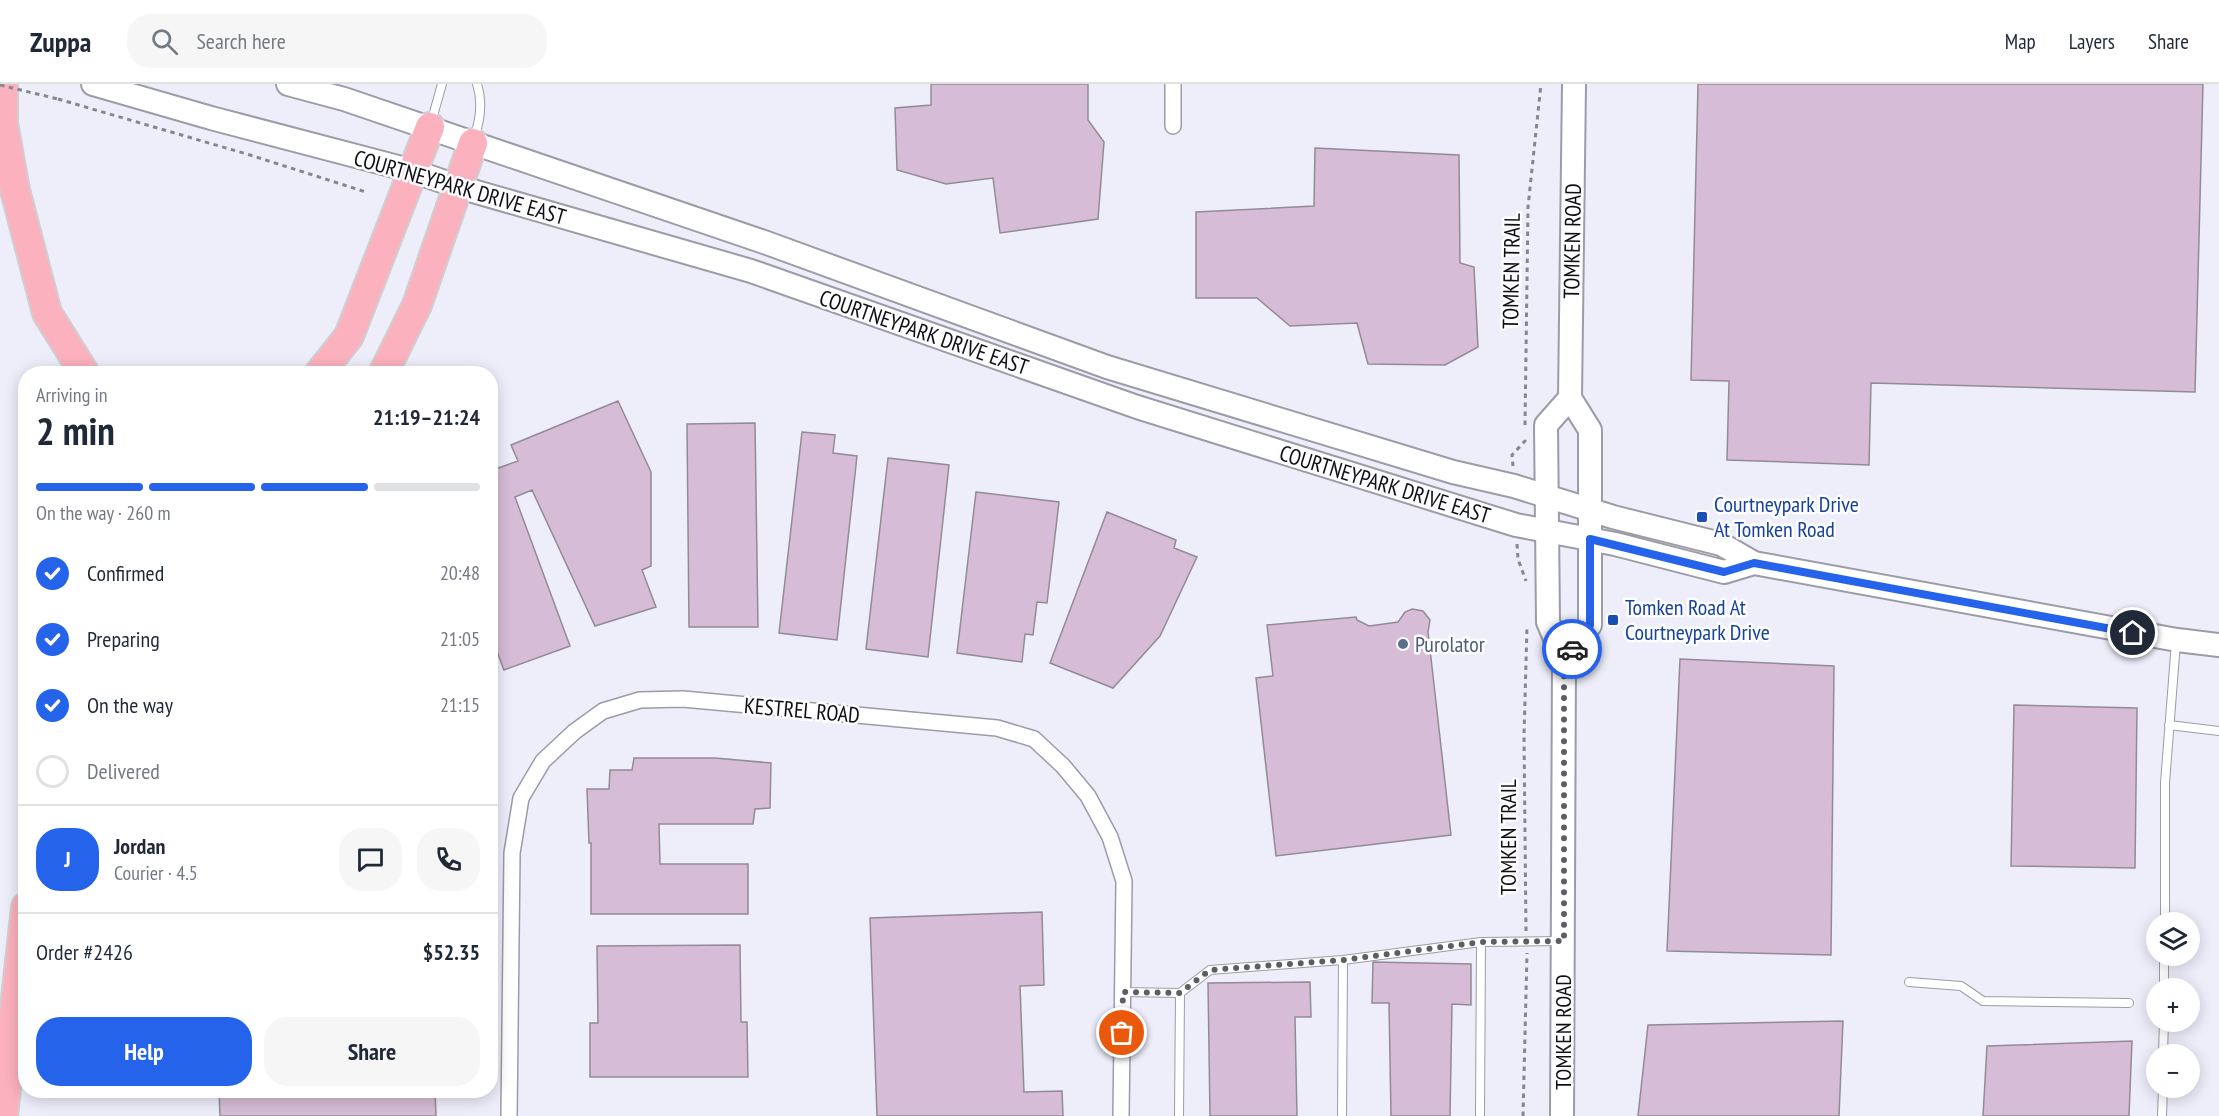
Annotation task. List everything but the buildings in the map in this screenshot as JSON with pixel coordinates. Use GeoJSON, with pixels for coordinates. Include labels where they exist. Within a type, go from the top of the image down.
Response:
{"type":"FeatureCollection","features":[{"type":"Feature","properties":{"kind":"highway"},"geometry":{"type":"LineString","coordinates":[[1,84],[3,123],[15,189],[46,313],[80,366]]}},
{"type":"Feature","properties":{"kind":"highway"},"geometry":{"type":"LineString","coordinates":[[325,366],[349,336],[430,128]]}},
{"type":"Feature","properties":{"kind":"highway"},"geometry":{"type":"LineString","coordinates":[[387,366],[417,305],[473,142]]}},
{"type":"Feature","properties":{"kind":"highway"},"geometry":{"type":"LineString","coordinates":[[3,1116],[18,980]]}},
{"type":"Feature","properties":{"kind":"main road","name":"COURTNEYPARK DRIVE EAST"},"geometry":{"type":"LineString","coordinates":[[93,84],[211,118],[413,171],[459,187],[751,271],[1137,407],[1516,525],[1590,539],[1724,572],[1754,563]]}},
{"type":"Feature","properties":{"kind":"main road","name":"COURTNEYPARK DRIVE EAST"},"geometry":{"type":"LineString","coordinates":[[288,84],[344,99],[764,242],[1107,367],[1442,468],[1721,544],[1754,563],[2177,640],[2219,645]]}},
{"type":"Feature","properties":{"kind":"main road","name":"TOMKEN ROAD"},"geometry":{"type":"LineString","coordinates":[[1562,1116],[1564,659],[1548,622],[1546,425],[1570,398],[1574,84]]}},
{"type":"Feature","properties":{"kind":"main road"},"geometry":{"type":"LineString","coordinates":[[1564,659],[1590,625],[1590,430],[1570,398]]}},
{"type":"Feature","properties":{"kind":"street"},"geometry":{"type":"LineString","coordinates":[[1173,84],[1173,126]]}},
{"type":"Feature","properties":{"kind":"street","name":"KESTREL ROAD"},"geometry":{"type":"LineString","coordinates":[[509,1116],[512,853],[521,798],[543,761],[574,732],[603,711],[640,700],[683,699],[997,728],[1034,740],[1063,766],[1088,796],[1110,837],[1124,881],[1121,1116]]}},
{"type":"Feature","properties":{"kind":"lane"},"geometry":{"type":"LineString","coordinates":[[430,128],[442,84]]}},
{"type":"Feature","properties":{"kind":"lane"},"geometry":{"type":"LineString","coordinates":[[473,142],[481,105],[477,84]]}},
{"type":"Feature","properties":{"kind":"lane"},"geometry":{"type":"LineString","coordinates":[[2164,912],[2165,783],[2177,640]]}},
{"type":"Feature","properties":{"kind":"lane"},"geometry":{"type":"LineString","coordinates":[[2169,725],[2219,732]]}},
{"type":"Feature","properties":{"kind":"lane"},"geometry":{"type":"LineString","coordinates":[[1123,992],[1180,993],[1210,970],[1343,960],[1481,942],[1564,941]]}},
{"type":"Feature","properties":{"kind":"lane"},"geometry":{"type":"LineString","coordinates":[[1480,1116],[1481,942]]}},
{"type":"Feature","properties":{"kind":"lane"},"geometry":{"type":"LineString","coordinates":[[1342,1116],[1343,960]]}},
{"type":"Feature","properties":{"kind":"lane"},"geometry":{"type":"LineString","coordinates":[[1909,982],[1961,986],[1983,1000],[2129,1002]]}},
{"type":"Feature","properties":{"kind":"lane"},"geometry":{"type":"LineString","coordinates":[[1179,1116],[1180,993]]}},
{"type":"Feature","properties":{"kind":"lane"},"geometry":{"type":"LineString","coordinates":[[2162,1116],[2163,1098]]}},
{"type":"Feature","properties":{"kind":"path"},"geometry":{"type":"LineString","coordinates":[[1,84],[250,155],[366,192]]}},
{"type":"Feature","properties":{"kind":"path","name":"TOMKEN TRAIL"},"geometry":{"type":"LineString","coordinates":[[1512,455],[1524,441],[1528,207],[1541,84]]}},
{"type":"Feature","properties":{"kind":"path"},"geometry":{"type":"LineString","coordinates":[[1518,560],[1528,585]]}},
{"type":"Feature","properties":{"kind":"path","name":"TOMKEN TRAIL"},"geometry":{"type":"LineString","coordinates":[[1523,1116],[1526,941],[1524,736],[1527,618]]}},
{"type":"Feature","properties":{"kind":"way so far"},"geometry":{"type":"LineString","coordinates":[[1122,1033],[1123,992],[1180,993],[1210,970],[1343,960],[1481,942],[1564,941],[1564,659],[1572,649]]}},
{"type":"Feature","properties":{"kind":"place","name":"Courtneypark Drive At Tomken Road"},"geometry":{"type":"Point","coordinates":[1702,517]}},
{"type":"Feature","properties":{"kind":"place","name":"Tomken Road At Courtneypark Drive"},"geometry":{"type":"Point","coordinates":[1613,620]}},
{"type":"Feature","properties":{"kind":"place","name":"Purolator"},"geometry":{"type":"Point","coordinates":[1403,644]}},
{"type":"Feature","properties":{"kind":"route"},"geometry":{"type":"LineString","coordinates":[[1572,649],[1590,625],[1590,539],[1724,572],[1754,563],[2133,633]]}}]}
